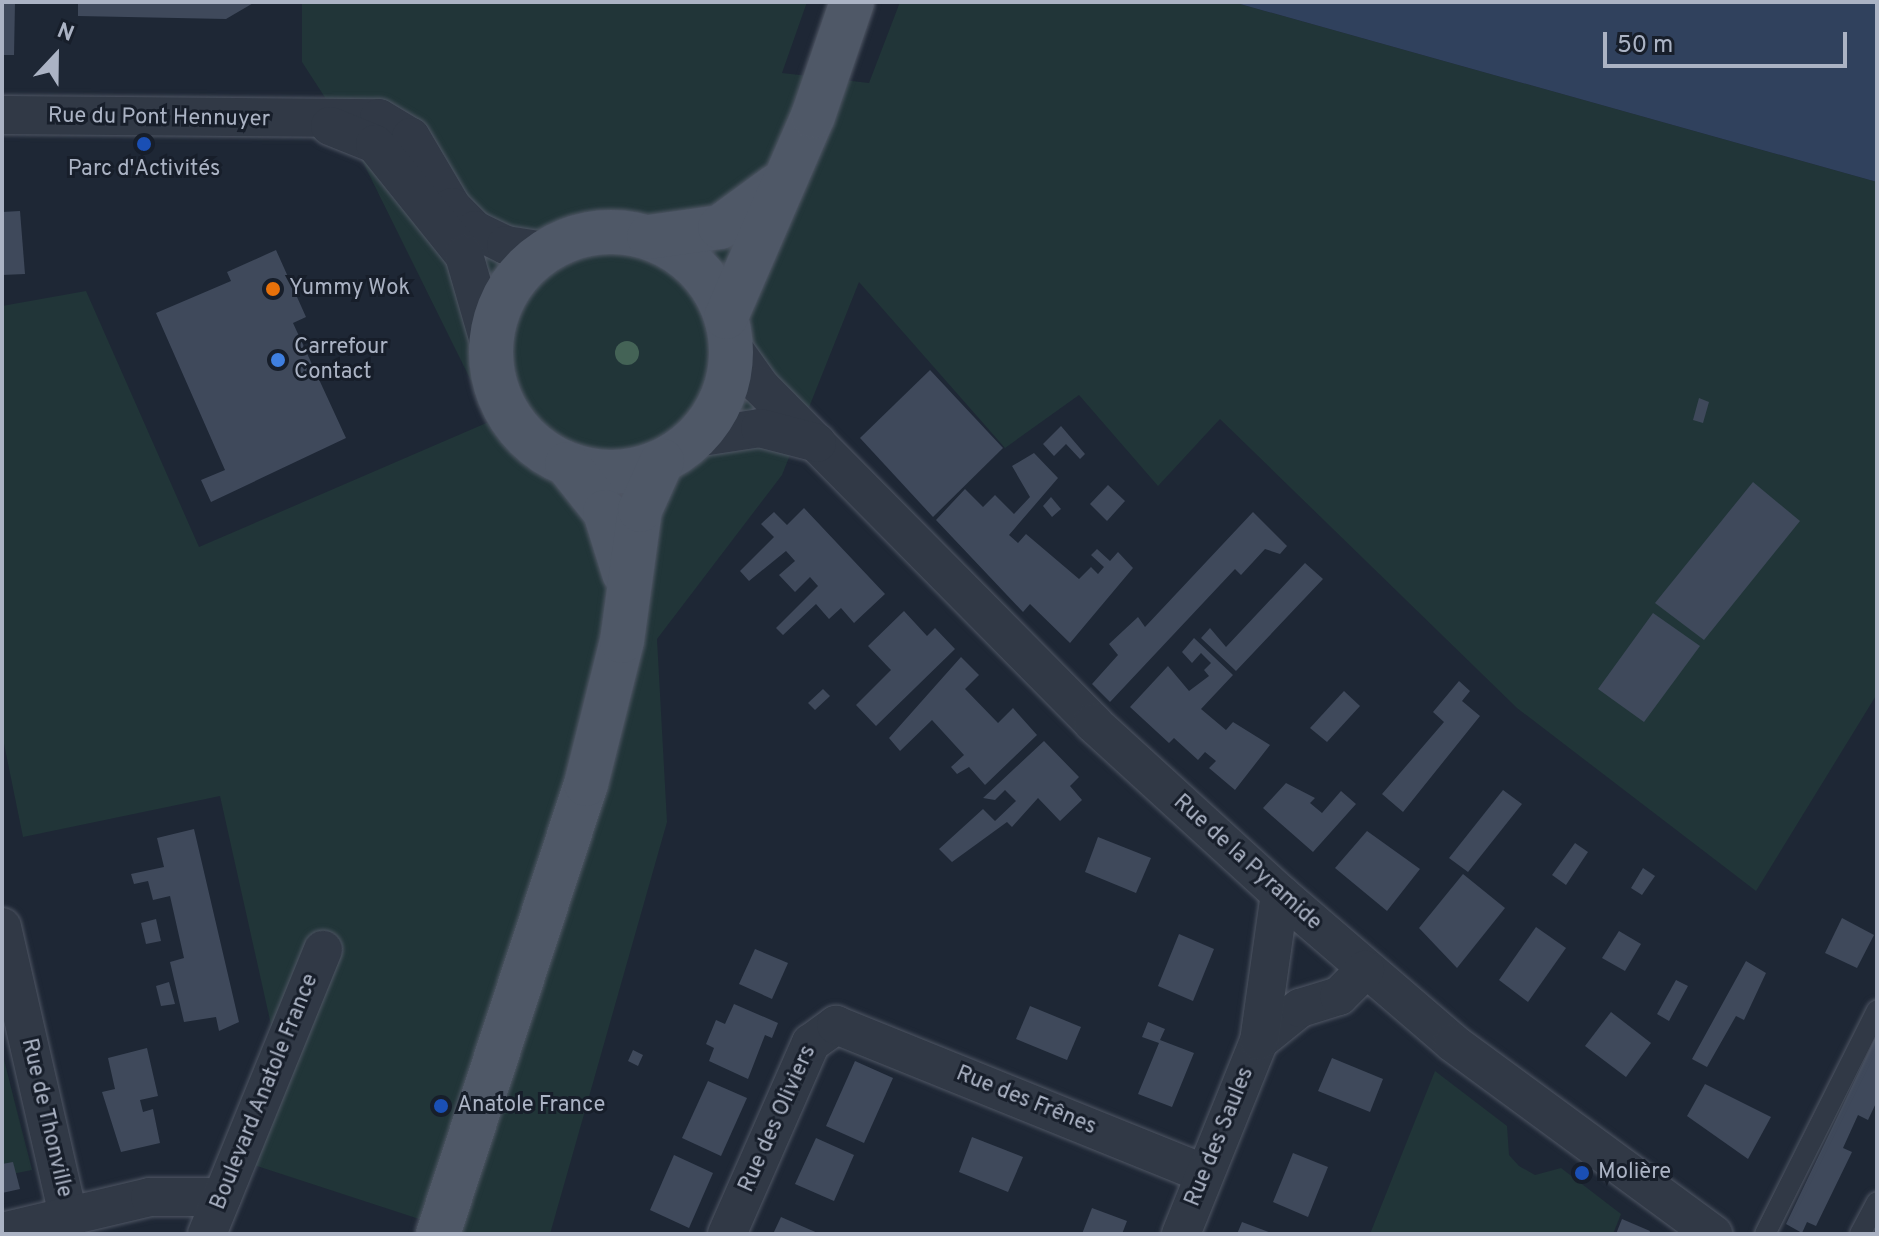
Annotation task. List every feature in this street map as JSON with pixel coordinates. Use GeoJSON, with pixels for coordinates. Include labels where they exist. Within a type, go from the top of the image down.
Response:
{"type":"FeatureCollection","features":[{"type":"Feature","properties":{"kind":"main road"},"geometry":{"type":"LineString","coordinates":[[438,1234],[586,784],[615,676],[640,510],[679,449],[720,402],[729,331],[783,179],[850,7]]}},
{"type":"Feature","properties":{"kind":"main road"},"geometry":{"type":"LineString","coordinates":[[679,449],[615,472],[567,464],[538,448],[509,417],[493,378],[490,345],[511,284],[545,251],[588,233],[649,237],[720,227],[783,179]]}},
{"type":"Feature","properties":{"kind":"main road"},"geometry":{"type":"LineString","coordinates":[[649,237],[697,268],[729,331]]}},
{"type":"Feature","properties":{"kind":"main road"},"geometry":{"type":"LineString","coordinates":[[567,464],[605,512],[628,591]]}},
{"type":"Feature","properties":{"kind":"street","name":"Rue du Pont Hennuyer"},"geometry":{"type":"LineString","coordinates":[[2,115],[316,122],[379,118],[402,129],[462,219],[506,245],[545,251]]}},
{"type":"Feature","properties":{"kind":"street","name":"Rue du Pont Hennuyer"},"geometry":{"type":"LineString","coordinates":[[316,122],[375,144],[456,244],[476,280],[490,345]]}},
{"type":"Feature","properties":{"kind":"street","name":"Rue de la Pyramide"},"geometry":{"type":"LineString","coordinates":[[729,331],[751,376],[1093,723],[1365,970],[1713,1234]]}},
{"type":"Feature","properties":{"kind":"street"},"geometry":{"type":"LineString","coordinates":[[679,449],[760,428],[822,445]]}},
{"type":"Feature","properties":{"kind":"street","name":"Rue des Saules"},"geometry":{"type":"LineString","coordinates":[[1181,1234],[1259,1041],[1280,894]]}},
{"type":"Feature","properties":{"kind":"street","name":"Rue de Thonville"},"geometry":{"type":"LineString","coordinates":[[2,927],[68,1216]]}},
{"type":"Feature","properties":{"kind":"street","name":"Boulevard Anatole France"},"geometry":{"type":"LineString","coordinates":[[207,1234],[323,950]]}},
{"type":"Feature","properties":{"kind":"street","name":"Rue des Saules"},"geometry":{"type":"LineString","coordinates":[[1259,1041],[1300,1008],[1339,996],[1365,970]]}},
{"type":"Feature","properties":{"kind":"street","name":"Rue des Frênes"},"geometry":{"type":"LineString","coordinates":[[847,1027],[1204,1174]]}},
{"type":"Feature","properties":{"kind":"street","name":"Rue des Oliviers"},"geometry":{"type":"LineString","coordinates":[[727,1234],[811,1043],[826,1028],[847,1027]]}},
{"type":"Feature","properties":{"kind":"street"},"geometry":{"type":"LineString","coordinates":[[2,1232],[170,1195],[222,1197]]}},
{"type":"Feature","properties":{"kind":"lane"},"geometry":{"type":"LineString","coordinates":[[1765,1234],[1877,1010]]}},
{"type":"Feature","properties":{"kind":"lane"},"geometry":{"type":"LineString","coordinates":[[1860,1234],[1877,1202]]}},
{"type":"Feature","properties":{"kind":"green space"},"geometry":{"type":"Polygon","coordinates":[[[302,2],[807,2],[782,73],[869,83],[900,2],[1233,2],[1877,182],[1877,694],[1756,891],[1517,708],[1220,419],[1158,486],[1079,395],[1005,448],[859,282],[782,475],[657,639],[667,822],[550,1234],[465,1234],[254,1165],[284,1083],[220,796],[23,837],[2,734],[2,306],[86,291],[199,547],[491,421],[350,136],[302,62],[302,2]]]}},
{"type":"Feature","properties":{"kind":"green space"},"geometry":{"type":"Polygon","coordinates":[[[2,1052],[32,1170],[2,1176],[2,1052]]]}},
{"type":"Feature","properties":{"kind":"green space"},"geometry":{"type":"Polygon","coordinates":[[[1435,1071],[1507,1126],[1509,1155],[1519,1166],[1535,1175],[1561,1168],[1621,1214],[1613,1234],[1370,1234],[1435,1071]]]}},
{"type":"Feature","properties":{"kind":"water"},"geometry":{"type":"Polygon","coordinates":[[[1233,2],[1877,2],[1877,182],[1233,2]]]}},
{"type":"Feature","properties":{"kind":"building"},"geometry":{"type":"Polygon","coordinates":[[[2,2],[15,2],[14,55],[2,55],[2,2]]]}},
{"type":"Feature","properties":{"kind":"building"},"geometry":{"type":"Polygon","coordinates":[[[78,2],[255,2],[226,19],[78,16],[78,2]]]}},
{"type":"Feature","properties":{"kind":"building"},"geometry":{"type":"Polygon","coordinates":[[[20,211],[25,274],[2,275],[2,212],[20,211]]]}},
{"type":"Feature","properties":{"kind":"building"},"geometry":{"type":"Polygon","coordinates":[[[276,250],[306,317],[293,323],[346,438],[211,502],[201,480],[225,470],[156,313],[231,281],[227,272],[276,250]]]}},
{"type":"Feature","properties":{"kind":"building"},"geometry":{"type":"Polygon","coordinates":[[[930,370],[1003,448],[933,517],[860,438],[930,370]]]}},
{"type":"Feature","properties":{"kind":"building"},"geometry":{"type":"Polygon","coordinates":[[[1699,398],[1709,402],[1703,423],[1693,420],[1699,398]]]}},
{"type":"Feature","properties":{"kind":"building"},"geometry":{"type":"Polygon","coordinates":[[[1061,426],[1085,454],[1080,459],[1066,444],[1054,456],[1043,444],[1061,426]]]}},
{"type":"Feature","properties":{"kind":"building"},"geometry":{"type":"Polygon","coordinates":[[[1034,453],[1058,478],[1009,535],[1018,543],[1026,534],[1079,579],[1091,567],[1098,574],[1104,567],[1091,555],[1097,549],[1110,561],[1118,552],[1133,568],[1070,643],[1030,604],[1023,612],[936,520],[965,489],[983,507],[995,495],[1014,514],[1030,497],[1012,466],[1034,453]]]}},
{"type":"Feature","properties":{"kind":"building"},"geometry":{"type":"Polygon","coordinates":[[[1753,482],[1800,521],[1704,640],[1655,603],[1753,482]]]}},
{"type":"Feature","properties":{"kind":"building"},"geometry":{"type":"Polygon","coordinates":[[[1108,485],[1125,501],[1107,521],[1090,504],[1108,485]]]}},
{"type":"Feature","properties":{"kind":"building"},"geometry":{"type":"Polygon","coordinates":[[[1051,497],[1061,509],[1052,517],[1043,506],[1051,497]]]}},
{"type":"Feature","properties":{"kind":"building"},"geometry":{"type":"Polygon","coordinates":[[[804,508],[885,594],[854,623],[841,608],[829,619],[816,604],[783,635],[776,628],[818,586],[810,577],[795,592],[779,575],[795,561],[786,551],[749,581],[740,571],[774,537],[761,524],[774,512],[787,525],[804,508]]]}},
{"type":"Feature","properties":{"kind":"building"},"geometry":{"type":"Polygon","coordinates":[[[1253,512],[1287,546],[1280,554],[1265,549],[1241,575],[1235,569],[1110,702],[1092,684],[1118,655],[1109,644],[1138,617],[1145,627],[1253,512]]]}},
{"type":"Feature","properties":{"kind":"building"},"geometry":{"type":"Polygon","coordinates":[[[1305,563],[1323,579],[1236,671],[1201,638],[1210,628],[1226,647],[1305,563]]]}},
{"type":"Feature","properties":{"kind":"building"},"geometry":{"type":"Polygon","coordinates":[[[904,611],[927,636],[935,628],[955,649],[876,726],[856,705],[891,670],[868,646],[904,611]]]}},
{"type":"Feature","properties":{"kind":"building"},"geometry":{"type":"Polygon","coordinates":[[[1653,613],[1700,646],[1644,722],[1598,689],[1653,613]]]}},
{"type":"Feature","properties":{"kind":"building"},"geometry":{"type":"Polygon","coordinates":[[[1194,638],[1233,675],[1201,709],[1226,730],[1233,722],[1270,745],[1235,790],[1209,768],[1216,761],[1205,752],[1198,760],[1174,738],[1169,743],[1130,707],[1168,666],[1189,691],[1209,676],[1204,670],[1211,663],[1201,653],[1192,663],[1182,652],[1194,638]]]}},
{"type":"Feature","properties":{"kind":"building"},"geometry":{"type":"Polygon","coordinates":[[[961,657],[979,675],[965,689],[998,723],[1013,708],[1037,735],[985,785],[969,767],[957,774],[951,767],[964,755],[932,720],[900,751],[889,738],[961,657]]]}},
{"type":"Feature","properties":{"kind":"building"},"geometry":{"type":"Polygon","coordinates":[[[1459,681],[1470,691],[1462,701],[1480,716],[1403,812],[1382,794],[1444,722],[1433,712],[1459,681]]]}},
{"type":"Feature","properties":{"kind":"building"},"geometry":{"type":"Polygon","coordinates":[[[823,689],[830,696],[815,710],[808,703],[823,689]]]}},
{"type":"Feature","properties":{"kind":"building"},"geometry":{"type":"Polygon","coordinates":[[[1344,691],[1360,706],[1327,742],[1310,728],[1344,691]]]}},
{"type":"Feature","properties":{"kind":"building"},"geometry":{"type":"Polygon","coordinates":[[[1044,741],[1079,777],[1070,786],[1082,800],[1060,821],[1038,798],[1012,827],[1007,822],[952,862],[939,849],[983,809],[995,821],[1016,801],[1005,790],[995,800],[983,798],[1044,741]]]}},
{"type":"Feature","properties":{"kind":"building"},"geometry":{"type":"Polygon","coordinates":[[[1286,783],[1315,798],[1310,803],[1322,813],[1341,791],[1356,804],[1313,852],[1263,808],[1286,783]]]}},
{"type":"Feature","properties":{"kind":"building"},"geometry":{"type":"Polygon","coordinates":[[[1503,790],[1522,804],[1468,872],[1449,858],[1503,790]]]}},
{"type":"Feature","properties":{"kind":"building"},"geometry":{"type":"Polygon","coordinates":[[[194,829],[239,1022],[219,1031],[216,1017],[184,1022],[170,962],[184,958],[170,896],[153,900],[148,881],[134,884],[131,874],[164,867],[157,838],[194,829]]]}},
{"type":"Feature","properties":{"kind":"building"},"geometry":{"type":"Polygon","coordinates":[[[1367,831],[1420,869],[1387,911],[1335,868],[1367,831]]]}},
{"type":"Feature","properties":{"kind":"building"},"geometry":{"type":"Polygon","coordinates":[[[1098,837],[1151,858],[1136,893],[1085,872],[1098,837]]]}},
{"type":"Feature","properties":{"kind":"building"},"geometry":{"type":"Polygon","coordinates":[[[1575,843],[1588,852],[1566,885],[1552,875],[1575,843]]]}},
{"type":"Feature","properties":{"kind":"building"},"geometry":{"type":"Polygon","coordinates":[[[1643,868],[1655,876],[1642,895],[1631,888],[1643,868]]]}},
{"type":"Feature","properties":{"kind":"building"},"geometry":{"type":"Polygon","coordinates":[[[1463,874],[1505,908],[1457,968],[1419,928],[1463,874]]]}},
{"type":"Feature","properties":{"kind":"building"},"geometry":{"type":"Polygon","coordinates":[[[1842,918],[1874,935],[1857,968],[1825,953],[1842,918]]]}},
{"type":"Feature","properties":{"kind":"building"},"geometry":{"type":"Polygon","coordinates":[[[156,919],[161,941],[146,944],[141,923],[156,919]]]}},
{"type":"Feature","properties":{"kind":"building"},"geometry":{"type":"Polygon","coordinates":[[[1536,927],[1566,948],[1528,1002],[1499,980],[1536,927]]]}},
{"type":"Feature","properties":{"kind":"building"},"geometry":{"type":"Polygon","coordinates":[[[1619,931],[1641,944],[1625,971],[1602,958],[1619,931]]]}},
{"type":"Feature","properties":{"kind":"building"},"geometry":{"type":"Polygon","coordinates":[[[1179,934],[1214,949],[1193,1001],[1158,986],[1179,934]]]}},
{"type":"Feature","properties":{"kind":"building"},"geometry":{"type":"Polygon","coordinates":[[[755,949],[788,963],[772,999],[739,984],[755,949]]]}},
{"type":"Feature","properties":{"kind":"building"},"geometry":{"type":"Polygon","coordinates":[[[1746,961],[1766,973],[1744,1020],[1736,1016],[1707,1067],[1692,1059],[1746,961]]]}},
{"type":"Feature","properties":{"kind":"building"},"geometry":{"type":"Polygon","coordinates":[[[1676,980],[1688,986],[1669,1021],[1657,1014],[1676,980]]]}},
{"type":"Feature","properties":{"kind":"building"},"geometry":{"type":"Polygon","coordinates":[[[169,982],[175,1004],[161,1006],[156,986],[169,982]]]}},
{"type":"Feature","properties":{"kind":"building"},"geometry":{"type":"Polygon","coordinates":[[[734,1004],[778,1023],[772,1038],[765,1035],[748,1079],[709,1061],[714,1048],[706,1044],[716,1020],[725,1024],[734,1004]]]}},
{"type":"Feature","properties":{"kind":"building"},"geometry":{"type":"Polygon","coordinates":[[[1030,1006],[1081,1027],[1067,1060],[1016,1039],[1030,1006]]]}},
{"type":"Feature","properties":{"kind":"building"},"geometry":{"type":"Polygon","coordinates":[[[1611,1012],[1651,1043],[1626,1077],[1585,1046],[1611,1012]]]}},
{"type":"Feature","properties":{"kind":"building"},"geometry":{"type":"Polygon","coordinates":[[[1148,1022],[1165,1029],[1160,1040],[1194,1053],[1172,1107],[1138,1094],[1159,1043],[1142,1037],[1148,1022]]]}},
{"type":"Feature","properties":{"kind":"building"},"geometry":{"type":"Polygon","coordinates":[[[1877,1034],[1877,1101],[1868,1120],[1858,1115],[1843,1148],[1852,1152],[1816,1226],[1807,1222],[1802,1233],[1786,1224],[1877,1034]]]}},
{"type":"Feature","properties":{"kind":"building"},"geometry":{"type":"Polygon","coordinates":[[[147,1048],[158,1096],[140,1100],[143,1112],[153,1109],[160,1143],[121,1152],[102,1092],[115,1089],[108,1058],[147,1048]]]}},
{"type":"Feature","properties":{"kind":"building"},"geometry":{"type":"Polygon","coordinates":[[[633,1050],[643,1055],[638,1066],[628,1061],[633,1050]]]}},
{"type":"Feature","properties":{"kind":"building"},"geometry":{"type":"Polygon","coordinates":[[[1332,1058],[1383,1079],[1370,1112],[1318,1091],[1332,1058]]]}},
{"type":"Feature","properties":{"kind":"building"},"geometry":{"type":"Polygon","coordinates":[[[855,1061],[893,1078],[864,1143],[826,1126],[855,1061]]]}},
{"type":"Feature","properties":{"kind":"building"},"geometry":{"type":"Polygon","coordinates":[[[708,1081],[747,1098],[721,1156],[682,1138],[708,1081]]]}},
{"type":"Feature","properties":{"kind":"building"},"geometry":{"type":"Polygon","coordinates":[[[1705,1084],[1771,1117],[1748,1159],[1687,1116],[1705,1084]]]}},
{"type":"Feature","properties":{"kind":"building"},"geometry":{"type":"Polygon","coordinates":[[[972,1137],[1023,1157],[1008,1192],[959,1172],[972,1137]]]}},
{"type":"Feature","properties":{"kind":"building"},"geometry":{"type":"Polygon","coordinates":[[[816,1138],[854,1155],[834,1201],[795,1184],[816,1138]]]}},
{"type":"Feature","properties":{"kind":"building"},"geometry":{"type":"Polygon","coordinates":[[[1293,1153],[1328,1167],[1308,1217],[1273,1202],[1293,1153]]]}},
{"type":"Feature","properties":{"kind":"building"},"geometry":{"type":"Polygon","coordinates":[[[674,1155],[713,1173],[689,1228],[650,1210],[674,1155]]]}},
{"type":"Feature","properties":{"kind":"building"},"geometry":{"type":"Polygon","coordinates":[[[13,1162],[20,1189],[2,1193],[2,1164],[13,1162]]]}},
{"type":"Feature","properties":{"kind":"building"},"geometry":{"type":"Polygon","coordinates":[[[1092,1208],[1127,1221],[1122,1234],[1082,1234],[1092,1208]]]}},
{"type":"Feature","properties":{"kind":"building"},"geometry":{"type":"Polygon","coordinates":[[[781,1217],[820,1234],[773,1234],[781,1217]]]}},
{"type":"Feature","properties":{"kind":"building"},"geometry":{"type":"Polygon","coordinates":[[[1622,1219],[1650,1231],[1649,1234],[1616,1234],[1622,1219]]]}},
{"type":"Feature","properties":{"kind":"building"},"geometry":{"type":"Polygon","coordinates":[[[1242,1222],[1274,1234],[1237,1234],[1242,1222]]]}},
{"type":"Feature","properties":{"kind":"place","name":"Parc d'Activités"},"geometry":{"type":"Point","coordinates":[144,144]}},
{"type":"Feature","properties":{"kind":"place","name":"Yummy Wok"},"geometry":{"type":"Point","coordinates":[273,289]}},
{"type":"Feature","properties":{"kind":"place","name":"Carrefour Contact"},"geometry":{"type":"Point","coordinates":[278,360]}},
{"type":"Feature","properties":{"kind":"place","name":"Anatole France"},"geometry":{"type":"Point","coordinates":[441,1106]}},
{"type":"Feature","properties":{"kind":"place","name":"Molière"},"geometry":{"type":"Point","coordinates":[1582,1173]}}]}
